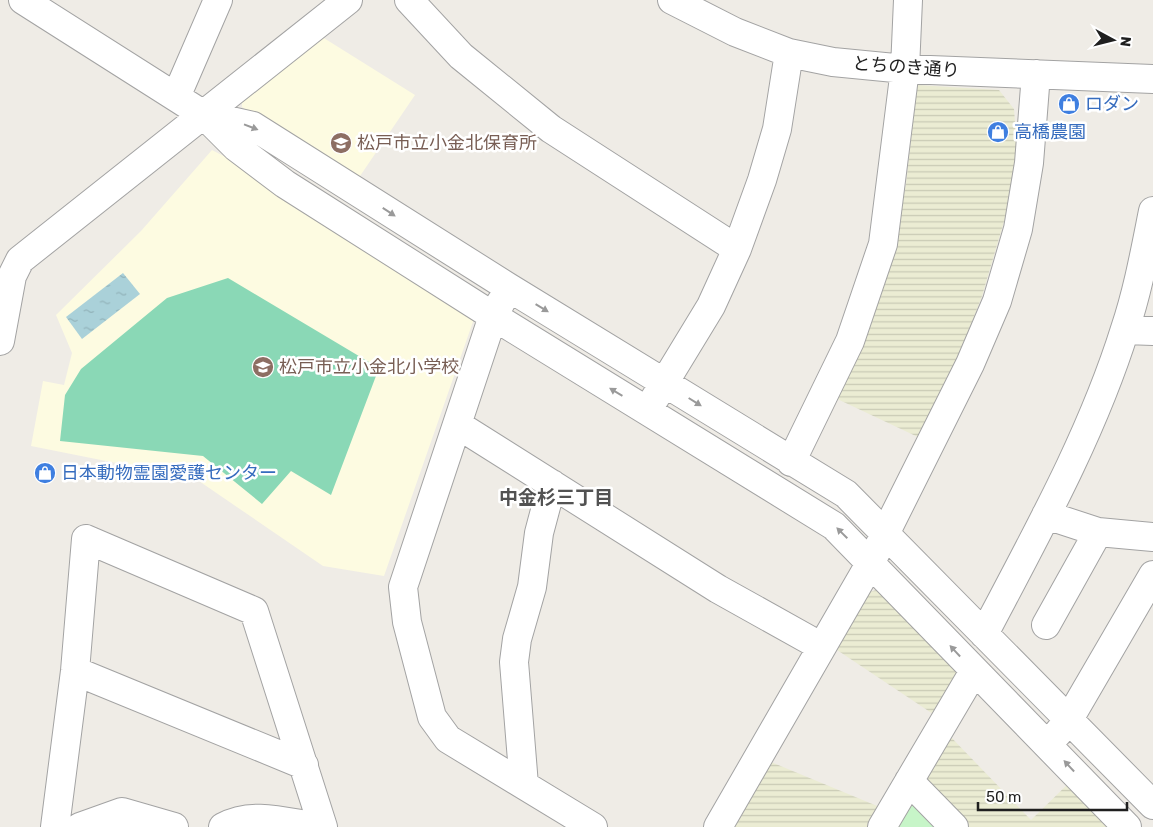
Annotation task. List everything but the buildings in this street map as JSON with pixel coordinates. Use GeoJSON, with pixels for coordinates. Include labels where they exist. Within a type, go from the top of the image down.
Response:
{"type":"FeatureCollection","features":[{"type":"Feature","properties":{"kind":"street"},"geometry":{"type":"LineString","coordinates":[[23,0],[204,115],[236,147],[284,184],[492,316],[834,526],[871,562],[974,671],[1049,744],[1127,827]]}},
{"type":"Feature","properties":{"kind":"street"},"geometry":{"type":"LineString","coordinates":[[176,97],[218,0]]}},
{"type":"Feature","properties":{"kind":"street"},"geometry":{"type":"LineString","coordinates":[[0,341],[12,276],[20,260],[348,0]]}},
{"type":"Feature","properties":{"kind":"street"},"geometry":{"type":"LineString","coordinates":[[409,0],[460,56],[551,129],[737,250]]}},
{"type":"Feature","properties":{"kind":"street","name":"とちのき通り"},"geometry":{"type":"LineString","coordinates":[[672,0],[735,32],[789,53],[833,62],[905,69],[1153,78]]}},
{"type":"Feature","properties":{"kind":"street"},"geometry":{"type":"LineString","coordinates":[[791,462],[850,341],[883,244],[905,69],[908,0]]}},
{"type":"Feature","properties":{"kind":"street"},"geometry":{"type":"LineString","coordinates":[[648,411],[711,306],[737,250],[762,180],[777,129],[789,53]]}},
{"type":"Feature","properties":{"kind":"street"},"geometry":{"type":"LineString","coordinates":[[718,827],[871,562],[970,364],[997,301],[1018,229],[1029,163],[1036,74]]}},
{"type":"Feature","properties":{"kind":"street"},"geometry":{"type":"LineString","coordinates":[[204,115],[253,126],[508,287],[846,494],[1153,805]]}},
{"type":"Feature","properties":{"kind":"street"},"geometry":{"type":"LineString","coordinates":[[984,634],[1046,515],[1093,414],[1125,330],[1144,262],[1153,211]]}},
{"type":"Feature","properties":{"kind":"street"},"geometry":{"type":"LineString","coordinates":[[508,287],[492,316],[458,425],[403,587],[407,622],[432,717],[448,739],[593,827]]}},
{"type":"Feature","properties":{"kind":"street"},"geometry":{"type":"LineString","coordinates":[[1125,330],[1153,332]]}},
{"type":"Feature","properties":{"kind":"street"},"geometry":{"type":"LineString","coordinates":[[458,425],[718,589],[822,647]]}},
{"type":"Feature","properties":{"kind":"street"},"geometry":{"type":"LineString","coordinates":[[524,784],[514,662],[517,639],[532,587],[539,533],[552,484]]}},
{"type":"Feature","properties":{"kind":"street"},"geometry":{"type":"LineString","coordinates":[[1046,515],[1098,532],[1153,537]]}},
{"type":"Feature","properties":{"kind":"street"},"geometry":{"type":"LineString","coordinates":[[1046,625],[1098,532]]}},
{"type":"Feature","properties":{"kind":"street"},"geometry":{"type":"LineString","coordinates":[[55,827],[76,671],[86,539],[254,611],[323,827]]}},
{"type":"Feature","properties":{"kind":"street"},"geometry":{"type":"LineString","coordinates":[[1049,744],[1068,721],[1153,575]]}},
{"type":"Feature","properties":{"kind":"street"},"geometry":{"type":"LineString","coordinates":[[76,671],[304,765]]}},
{"type":"Feature","properties":{"kind":"street"},"geometry":{"type":"LineString","coordinates":[[882,827],[974,671]]}},
{"type":"Feature","properties":{"kind":"street"},"geometry":{"type":"LineString","coordinates":[[909,781],[954,827]]}},
{"type":"Feature","properties":{"kind":"street"},"geometry":{"type":"LineString","coordinates":[[80,827],[122,812],[140,822],[174,827]]}},
{"type":"Feature","properties":{"kind":"street"},"geometry":{"type":"LineString","coordinates":[[223,827],[238,820],[254,817],[317,827]]}},
{"type":"Feature","properties":{"kind":"shaded area","name":"松戸市立小金北保育所"},"geometry":{"type":"Polygon","coordinates":[[[319,35],[415,95],[358,179],[242,107],[242,96],[319,35]]]}},
{"type":"Feature","properties":{"kind":"shaded area","name":"松戸市立小金北小学校"},"geometry":{"type":"Polygon","coordinates":[[[212,150],[260,175],[475,316],[384,576],[323,566],[196,479],[31,446],[43,381],[64,385],[72,353],[56,315],[141,231],[212,150]]]}},
{"type":"Feature","properties":{"kind":"green space"},"geometry":{"type":"Polygon","coordinates":[[[917,85],[999,90],[1014,109],[1017,149],[1005,218],[982,296],[955,366],[920,438],[833,397],[893,245],[906,184],[917,85]]]}},
{"type":"Feature","properties":{"kind":"green space"},"geometry":{"type":"Polygon","coordinates":[[[228,278],[379,368],[331,495],[291,471],[262,504],[203,456],[60,441],[65,395],[81,369],[167,298],[228,278]]]}},
{"type":"Feature","properties":{"kind":"green space"},"geometry":{"type":"Polygon","coordinates":[[[883,588],[959,667],[960,677],[936,716],[837,650],[866,593],[883,588]]]}},
{"type":"Feature","properties":{"kind":"green space"},"geometry":{"type":"Polygon","coordinates":[[[947,733],[1031,820],[1073,779],[1120,827],[968,827],[926,785],[923,776],[947,733]]]}},
{"type":"Feature","properties":{"kind":"green space"},"geometry":{"type":"Polygon","coordinates":[[[771,762],[882,808],[870,827],[735,827],[771,762]]]}},
{"type":"Feature","properties":{"kind":"green space"},"geometry":{"type":"Polygon","coordinates":[[[910,797],[940,827],[890,827],[910,797]]]}},
{"type":"Feature","properties":{"kind":"water"},"geometry":{"type":"Polygon","coordinates":[[[123,273],[140,294],[82,339],[66,317],[123,273]]]}},
{"type":"Feature","properties":{"kind":"place","name":"ロダン"},"geometry":{"type":"Point","coordinates":[1069,104]}},
{"type":"Feature","properties":{"kind":"place","name":"高橋農園"},"geometry":{"type":"Point","coordinates":[998,132]}},
{"type":"Feature","properties":{"kind":"place","name":"松戸市立小金北保育所"},"geometry":{"type":"Point","coordinates":[341,143]}},
{"type":"Feature","properties":{"kind":"place","name":"松戸市立小金北小学校"},"geometry":{"type":"Point","coordinates":[263,367]}},
{"type":"Feature","properties":{"kind":"place","name":"日本動物霊園愛護センター"},"geometry":{"type":"Point","coordinates":[45,473]}},
{"type":"Feature","properties":{"kind":"district","name":"中金杉三丁目"},"geometry":{"type":"Point","coordinates":[556,497]}}]}
